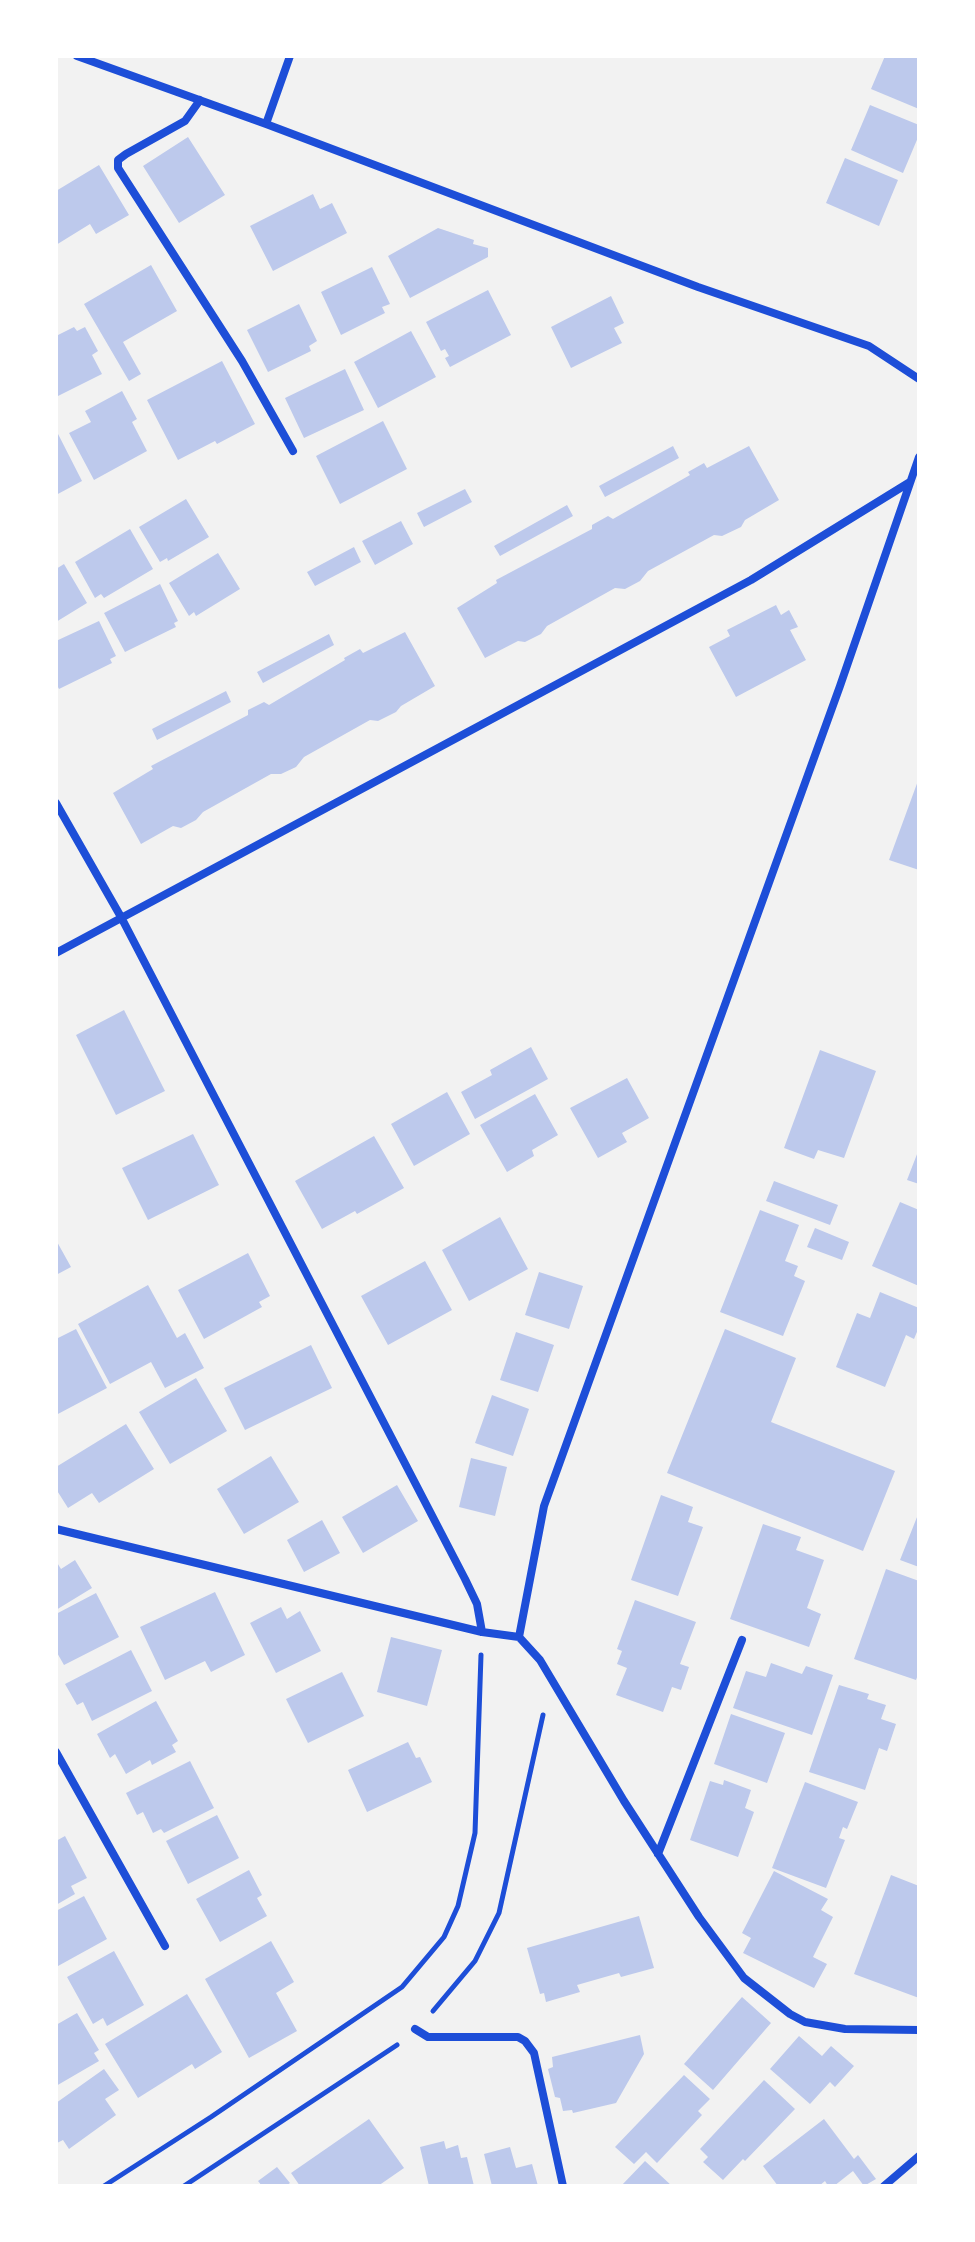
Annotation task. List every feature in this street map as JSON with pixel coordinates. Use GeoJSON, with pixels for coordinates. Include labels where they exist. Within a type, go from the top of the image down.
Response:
{"type":"FeatureCollection","features":[{"type":"Feature","properties":{"kind":"street"},"geometry":{"type":"LineString","coordinates":[[77,56],[698,287],[869,346],[919,379]]}},
{"type":"Feature","properties":{"kind":"street"},"geometry":{"type":"LineString","coordinates":[[266,124],[290,56]]}},
{"type":"Feature","properties":{"kind":"street"},"geometry":{"type":"LineString","coordinates":[[200,100],[185,121],[126,154],[118,160],[118,168],[242,361],[293,451]]}},
{"type":"Feature","properties":{"kind":"street"},"geometry":{"type":"LineString","coordinates":[[519,1637],[544,1506],[840,686],[919,457]]}},
{"type":"Feature","properties":{"kind":"street"},"geometry":{"type":"LineString","coordinates":[[56,953],[751,580],[910,482]]}},
{"type":"Feature","properties":{"kind":"street"},"geometry":{"type":"LineString","coordinates":[[56,803],[121,917],[465,1579],[477,1604],[482,1632]]}},
{"type":"Feature","properties":{"kind":"street"},"geometry":{"type":"LineString","coordinates":[[56,1529],[482,1632],[519,1637],[540,1660],[658,1854],[732,1963],[760,1992],[805,2022],[845,2029],[919,2030]]}},
{"type":"Feature","properties":{"kind":"street"},"geometry":{"type":"LineString","coordinates":[[658,1854],[742,1640]]}},
{"type":"Feature","properties":{"kind":"street"},"geometry":{"type":"LineString","coordinates":[[56,1752],[165,1946]]}},
{"type":"Feature","properties":{"kind":"street"},"geometry":{"type":"LineString","coordinates":[[415,2029],[428,2037],[518,2037],[525,2041],[534,2053],[563,2186]]}},
{"type":"Feature","properties":{"kind":"street"},"geometry":{"type":"LineString","coordinates":[[884,2186],[919,2156]]}},
{"type":"Feature","properties":{"kind":"path"},"geometry":{"type":"LineString","coordinates":[[104,2186],[402,1987],[444,1937],[458,1906],[475,1833],[482,1632]]}},
{"type":"Feature","properties":{"kind":"path"},"geometry":{"type":"LineString","coordinates":[[184,2186],[402,2042],[475,1961],[499,1913],[545,1708],[558,1690]]}},
{"type":"Feature","properties":{"kind":"building"},"geometry":{"type":"Polygon","coordinates":[[[885,56],[919,56],[919,109],[871,89],[885,56]]]}},
{"type":"Feature","properties":{"kind":"building"},"geometry":{"type":"Polygon","coordinates":[[[870,105],[919,125],[919,135],[903,173],[851,150],[870,105]]]}},
{"type":"Feature","properties":{"kind":"building"},"geometry":{"type":"Polygon","coordinates":[[[188,137],[225,195],[179,223],[143,166],[188,137]]]}},
{"type":"Feature","properties":{"kind":"building"},"geometry":{"type":"Polygon","coordinates":[[[845,158],[898,180],[879,226],[826,203],[845,158]]]}},
{"type":"Feature","properties":{"kind":"building"},"geometry":{"type":"Polygon","coordinates":[[[99,165],[129,215],[96,234],[90,224],[56,245],[56,191],[99,165]]]}},
{"type":"Feature","properties":{"kind":"building"},"geometry":{"type":"Polygon","coordinates":[[[313,194],[320,209],[332,203],[347,233],[273,271],[250,226],[313,194]]]}},
{"type":"Feature","properties":{"kind":"building"},"geometry":{"type":"Polygon","coordinates":[[[438,228],[488,248],[488,257],[410,298],[388,256],[438,228]]]}},
{"type":"Feature","properties":{"kind":"building"},"geometry":{"type":"Polygon","coordinates":[[[151,265],[177,311],[123,342],[141,374],[129,381],[84,304],[151,265]]]}},
{"type":"Feature","properties":{"kind":"building"},"geometry":{"type":"Polygon","coordinates":[[[372,267],[390,304],[382,307],[385,313],[341,335],[321,292],[372,267]]]}},
{"type":"Feature","properties":{"kind":"building"},"geometry":{"type":"Polygon","coordinates":[[[488,290],[511,335],[450,367],[445,358],[449,356],[445,349],[441,351],[426,322],[488,290]]]}},
{"type":"Feature","properties":{"kind":"building"},"geometry":{"type":"Polygon","coordinates":[[[611,296],[624,323],[614,328],[622,343],[571,368],[551,327],[611,296]]]}},
{"type":"Feature","properties":{"kind":"building"},"geometry":{"type":"Polygon","coordinates":[[[299,304],[317,341],[309,346],[311,351],[268,372],[247,330],[299,304]]]}},
{"type":"Feature","properties":{"kind":"building"},"geometry":{"type":"Polygon","coordinates":[[[74,327],[77,331],[85,327],[98,351],[92,355],[102,374],[56,397],[56,336],[74,327]]]}},
{"type":"Feature","properties":{"kind":"building"},"geometry":{"type":"Polygon","coordinates":[[[411,331],[436,377],[378,408],[354,362],[411,331]]]}},
{"type":"Feature","properties":{"kind":"building"},"geometry":{"type":"Polygon","coordinates":[[[222,361],[255,424],[178,460],[147,400],[222,361]]]}},
{"type":"Feature","properties":{"kind":"building"},"geometry":{"type":"Polygon","coordinates":[[[345,369],[364,410],[304,438],[285,398],[345,369]]]}},
{"type":"Feature","properties":{"kind":"building"},"geometry":{"type":"Polygon","coordinates":[[[122,391],[137,419],[132,422],[147,451],[94,480],[69,433],[91,422],[85,411],[122,391]]]}},
{"type":"Feature","properties":{"kind":"building"},"geometry":{"type":"Polygon","coordinates":[[[383,421],[407,469],[340,504],[316,456],[383,421]]]}},
{"type":"Feature","properties":{"kind":"building"},"geometry":{"type":"Polygon","coordinates":[[[56,430],[82,481],[56,495],[56,430]]]}},
{"type":"Feature","properties":{"kind":"building"},"geometry":{"type":"Polygon","coordinates":[[[673,446],[679,458],[605,497],[599,486],[673,446]]]}},
{"type":"Feature","properties":{"kind":"building"},"geometry":{"type":"Polygon","coordinates":[[[749,446],[779,500],[745,520],[741,527],[722,536],[714,535],[648,571],[640,581],[625,589],[615,588],[547,626],[541,634],[525,642],[518,641],[485,658],[457,608],[497,583],[496,580],[592,529],[592,525],[608,516],[613,519],[690,475],[688,472],[704,463],[707,468],[749,446]]]}},
{"type":"Feature","properties":{"kind":"building"},"geometry":{"type":"Polygon","coordinates":[[[465,489],[472,502],[424,527],[417,513],[465,489]]]}},
{"type":"Feature","properties":{"kind":"building"},"geometry":{"type":"Polygon","coordinates":[[[186,499],[209,537],[168,561],[167,558],[160,562],[139,527],[186,499]]]}},
{"type":"Feature","properties":{"kind":"building"},"geometry":{"type":"Polygon","coordinates":[[[567,505],[573,516],[500,556],[494,546],[567,505]]]}},
{"type":"Feature","properties":{"kind":"building"},"geometry":{"type":"Polygon","coordinates":[[[401,521],[413,544],[375,565],[362,541],[401,521]]]}},
{"type":"Feature","properties":{"kind":"building"},"geometry":{"type":"Polygon","coordinates":[[[130,529],[153,569],[104,598],[101,594],[95,598],[75,562],[130,529]]]}},
{"type":"Feature","properties":{"kind":"building"},"geometry":{"type":"Polygon","coordinates":[[[354,547],[361,562],[315,586],[307,572],[354,547]]]}},
{"type":"Feature","properties":{"kind":"building"},"geometry":{"type":"Polygon","coordinates":[[[218,553],[240,589],[196,616],[194,612],[189,616],[169,583],[218,553]]]}},
{"type":"Feature","properties":{"kind":"building"},"geometry":{"type":"Polygon","coordinates":[[[64,564],[87,603],[56,622],[56,569],[64,564]]]}},
{"type":"Feature","properties":{"kind":"building"},"geometry":{"type":"Polygon","coordinates":[[[160,584],[178,621],[174,623],[176,627],[125,652],[104,613],[160,584]]]}},
{"type":"Feature","properties":{"kind":"building"},"geometry":{"type":"Polygon","coordinates":[[[776,605],[781,615],[789,610],[798,627],[790,630],[806,660],[736,697],[709,647],[730,636],[727,630],[776,605]]]}},
{"type":"Feature","properties":{"kind":"building"},"geometry":{"type":"Polygon","coordinates":[[[99,621],[116,656],[110,659],[112,663],[59,689],[56,683],[56,641],[99,621]]]}},
{"type":"Feature","properties":{"kind":"building"},"geometry":{"type":"Polygon","coordinates":[[[405,632],[435,686],[396,712],[378,721],[370,720],[304,757],[296,767],[281,774],[271,774],[203,812],[196,820],[181,828],[173,826],[141,844],[113,793],[153,769],[151,766],[248,715],[248,710],[264,702],[269,705],[360,649],[363,653],[405,632]]]}},
{"type":"Feature","properties":{"kind":"building"},"geometry":{"type":"Polygon","coordinates":[[[329,634],[334,645],[263,683],[257,672],[329,634]]]}},
{"type":"Feature","properties":{"kind":"building"},"geometry":{"type":"Polygon","coordinates":[[[226,691],[231,702],[157,740],[152,729],[226,691]]]}},
{"type":"Feature","properties":{"kind":"building"},"geometry":{"type":"Polygon","coordinates":[[[919,778],[919,870],[889,860],[919,778]]]}},
{"type":"Feature","properties":{"kind":"building"},"geometry":{"type":"Polygon","coordinates":[[[124,1010],[165,1091],[116,1115],[76,1035],[124,1010]]]}},
{"type":"Feature","properties":{"kind":"building"},"geometry":{"type":"Polygon","coordinates":[[[531,1047],[548,1079],[475,1119],[461,1092],[492,1075],[490,1070],[531,1047]]]}},
{"type":"Feature","properties":{"kind":"building"},"geometry":{"type":"Polygon","coordinates":[[[820,1050],[876,1071],[844,1158],[818,1150],[814,1159],[784,1148],[820,1050]]]}},
{"type":"Feature","properties":{"kind":"building"},"geometry":{"type":"Polygon","coordinates":[[[627,1078],[649,1118],[622,1133],[627,1142],[598,1158],[570,1108],[627,1078]]]}},
{"type":"Feature","properties":{"kind":"building"},"geometry":{"type":"Polygon","coordinates":[[[447,1092],[470,1134],[414,1166],[391,1124],[447,1092]]]}},
{"type":"Feature","properties":{"kind":"building"},"geometry":{"type":"Polygon","coordinates":[[[535,1094],[558,1135],[532,1150],[534,1156],[507,1172],[480,1125],[535,1094]]]}},
{"type":"Feature","properties":{"kind":"building"},"geometry":{"type":"Polygon","coordinates":[[[193,1134],[219,1185],[148,1220],[122,1168],[193,1134]]]}},
{"type":"Feature","properties":{"kind":"building"},"geometry":{"type":"Polygon","coordinates":[[[374,1136],[404,1188],[322,1229],[295,1181],[374,1136]]]}},
{"type":"Feature","properties":{"kind":"building"},"geometry":{"type":"Polygon","coordinates":[[[919,1149],[919,1184],[907,1180],[919,1149]]]}},
{"type":"Feature","properties":{"kind":"building"},"geometry":{"type":"Polygon","coordinates":[[[774,1181],[838,1205],[830,1225],[766,1201],[774,1181]]]}},
{"type":"Feature","properties":{"kind":"building"},"geometry":{"type":"Polygon","coordinates":[[[900,1202],[919,1210],[919,1286],[872,1266],[900,1202]]]}},
{"type":"Feature","properties":{"kind":"building"},"geometry":{"type":"Polygon","coordinates":[[[760,1210],[799,1225],[785,1261],[798,1266],[794,1276],[805,1281],[783,1336],[720,1312],[760,1210]]]}},
{"type":"Feature","properties":{"kind":"building"},"geometry":{"type":"Polygon","coordinates":[[[500,1217],[528,1269],[469,1301],[442,1250],[500,1217]]]}},
{"type":"Feature","properties":{"kind":"building"},"geometry":{"type":"Polygon","coordinates":[[[815,1228],[849,1242],[842,1260],[807,1247],[815,1228]]]}},
{"type":"Feature","properties":{"kind":"building"},"geometry":{"type":"Polygon","coordinates":[[[56,1240],[71,1267],[56,1275],[56,1240]]]}},
{"type":"Feature","properties":{"kind":"building"},"geometry":{"type":"Polygon","coordinates":[[[248,1253],[270,1296],[259,1302],[262,1307],[204,1339],[178,1290],[248,1253]]]}},
{"type":"Feature","properties":{"kind":"building"},"geometry":{"type":"Polygon","coordinates":[[[425,1261],[452,1310],[388,1345],[361,1296],[425,1261]]]}},
{"type":"Feature","properties":{"kind":"building"},"geometry":{"type":"Polygon","coordinates":[[[539,1272],[583,1286],[569,1329],[525,1315],[539,1272]]]}},
{"type":"Feature","properties":{"kind":"building"},"geometry":{"type":"Polygon","coordinates":[[[148,1285],[177,1338],[185,1333],[204,1368],[165,1388],[151,1362],[110,1384],[78,1324],[148,1285]]]}},
{"type":"Feature","properties":{"kind":"building"},"geometry":{"type":"Polygon","coordinates":[[[880,1292],[919,1308],[919,1327],[914,1339],[906,1335],[885,1387],[836,1367],[857,1313],[870,1318],[880,1292]]]}},
{"type":"Feature","properties":{"kind":"building"},"geometry":{"type":"Polygon","coordinates":[[[76,1329],[107,1388],[56,1415],[56,1339],[76,1329]]]}},
{"type":"Feature","properties":{"kind":"building"},"geometry":{"type":"Polygon","coordinates":[[[725,1329],[796,1358],[771,1422],[895,1471],[863,1551],[667,1473],[725,1329]]]}},
{"type":"Feature","properties":{"kind":"building"},"geometry":{"type":"Polygon","coordinates":[[[516,1332],[554,1345],[538,1392],[500,1380],[516,1332]]]}},
{"type":"Feature","properties":{"kind":"building"},"geometry":{"type":"Polygon","coordinates":[[[311,1345],[332,1388],[245,1430],[224,1388],[311,1345]]]}},
{"type":"Feature","properties":{"kind":"building"},"geometry":{"type":"Polygon","coordinates":[[[196,1378],[227,1431],[170,1464],[139,1412],[196,1378]]]}},
{"type":"Feature","properties":{"kind":"building"},"geometry":{"type":"Polygon","coordinates":[[[492,1395],[529,1409],[513,1456],[475,1443],[492,1395]]]}},
{"type":"Feature","properties":{"kind":"building"},"geometry":{"type":"Polygon","coordinates":[[[126,1424],[154,1469],[99,1503],[92,1493],[68,1508],[56,1489],[56,1467],[126,1424]]]}},
{"type":"Feature","properties":{"kind":"building"},"geometry":{"type":"Polygon","coordinates":[[[271,1456],[299,1502],[244,1534],[217,1489],[271,1456]]]}},
{"type":"Feature","properties":{"kind":"building"},"geometry":{"type":"Polygon","coordinates":[[[471,1458],[507,1467],[495,1516],[459,1507],[471,1458]]]}},
{"type":"Feature","properties":{"kind":"building"},"geometry":{"type":"Polygon","coordinates":[[[397,1485],[418,1521],[363,1553],[342,1517],[397,1485]]]}},
{"type":"Feature","properties":{"kind":"building"},"geometry":{"type":"Polygon","coordinates":[[[661,1495],[693,1507],[688,1522],[703,1527],[678,1596],[631,1580],[661,1495]]]}},
{"type":"Feature","properties":{"kind":"building"},"geometry":{"type":"Polygon","coordinates":[[[919,1512],[919,1567],[900,1560],[919,1512]]]}},
{"type":"Feature","properties":{"kind":"building"},"geometry":{"type":"Polygon","coordinates":[[[322,1520],[340,1553],[304,1572],[287,1540],[322,1520]]]}},
{"type":"Feature","properties":{"kind":"building"},"geometry":{"type":"Polygon","coordinates":[[[763,1524],[801,1537],[796,1550],[824,1560],[807,1608],[821,1614],[809,1647],[730,1619],[763,1524]]]}},
{"type":"Feature","properties":{"kind":"building"},"geometry":{"type":"Polygon","coordinates":[[[75,1560],[92,1588],[56,1610],[56,1561],[61,1569],[75,1560]]]}},
{"type":"Feature","properties":{"kind":"building"},"geometry":{"type":"Polygon","coordinates":[[[886,1569],[919,1581],[919,1672],[916,1680],[854,1659],[886,1569]]]}},
{"type":"Feature","properties":{"kind":"building"},"geometry":{"type":"Polygon","coordinates":[[[215,1592],[245,1655],[211,1672],[205,1661],[165,1680],[140,1627],[215,1592]]]}},
{"type":"Feature","properties":{"kind":"building"},"geometry":{"type":"Polygon","coordinates":[[[96,1593],[119,1637],[64,1665],[56,1651],[56,1614],[96,1593]]]}},
{"type":"Feature","properties":{"kind":"building"},"geometry":{"type":"Polygon","coordinates":[[[635,1600],[696,1622],[680,1664],[689,1667],[681,1690],[672,1687],[663,1712],[616,1695],[627,1668],[617,1664],[622,1651],[617,1649],[635,1600]]]}},
{"type":"Feature","properties":{"kind":"building"},"geometry":{"type":"Polygon","coordinates":[[[281,1607],[287,1619],[300,1611],[321,1651],[276,1673],[250,1623],[281,1607]]]}},
{"type":"Feature","properties":{"kind":"building"},"geometry":{"type":"Polygon","coordinates":[[[391,1637],[442,1650],[427,1706],[377,1692],[391,1637]]]}},
{"type":"Feature","properties":{"kind":"building"},"geometry":{"type":"Polygon","coordinates":[[[131,1650],[152,1691],[92,1721],[83,1702],[77,1705],[65,1684],[131,1650]]]}},
{"type":"Feature","properties":{"kind":"building"},"geometry":{"type":"Polygon","coordinates":[[[771,1663],[802,1674],[806,1666],[833,1675],[812,1735],[733,1708],[746,1671],[766,1677],[771,1663]]]}},
{"type":"Feature","properties":{"kind":"building"},"geometry":{"type":"Polygon","coordinates":[[[342,1672],[364,1716],[308,1743],[286,1699],[342,1672]]]}},
{"type":"Feature","properties":{"kind":"building"},"geometry":{"type":"Polygon","coordinates":[[[839,1685],[869,1694],[867,1699],[886,1705],[881,1719],[896,1724],[887,1751],[879,1748],[865,1790],[809,1772],[839,1685]]]}},
{"type":"Feature","properties":{"kind":"building"},"geometry":{"type":"Polygon","coordinates":[[[156,1701],[178,1741],[172,1745],[176,1752],[152,1765],[150,1760],[126,1774],[115,1754],[110,1758],[97,1734],[156,1701]]]}},
{"type":"Feature","properties":{"kind":"building"},"geometry":{"type":"Polygon","coordinates":[[[731,1714],[785,1733],[767,1783],[714,1764],[731,1714]]]}},
{"type":"Feature","properties":{"kind":"building"},"geometry":{"type":"Polygon","coordinates":[[[408,1742],[416,1758],[420,1757],[432,1782],[367,1812],[348,1770],[408,1742]]]}},
{"type":"Feature","properties":{"kind":"building"},"geometry":{"type":"Polygon","coordinates":[[[190,1761],[214,1808],[164,1833],[161,1829],[153,1833],[143,1812],[137,1815],[126,1793],[190,1761]]]}},
{"type":"Feature","properties":{"kind":"building"},"geometry":{"type":"Polygon","coordinates":[[[724,1780],[751,1790],[745,1808],[754,1812],[738,1857],[690,1840],[710,1781],[723,1785],[724,1780]]]}},
{"type":"Feature","properties":{"kind":"building"},"geometry":{"type":"Polygon","coordinates":[[[805,1782],[858,1802],[847,1829],[843,1827],[839,1838],[845,1840],[826,1888],[772,1868],[805,1782]]]}},
{"type":"Feature","properties":{"kind":"building"},"geometry":{"type":"Polygon","coordinates":[[[217,1815],[239,1858],[188,1884],[166,1841],[217,1815]]]}},
{"type":"Feature","properties":{"kind":"building"},"geometry":{"type":"Polygon","coordinates":[[[65,1836],[87,1878],[71,1886],[75,1894],[56,1905],[56,1841],[65,1836]]]}},
{"type":"Feature","properties":{"kind":"building"},"geometry":{"type":"Polygon","coordinates":[[[249,1870],[262,1895],[257,1898],[267,1916],[220,1942],[196,1899],[249,1870]]]}},
{"type":"Feature","properties":{"kind":"building"},"geometry":{"type":"Polygon","coordinates":[[[774,1871],[828,1899],[821,1910],[833,1917],[813,1957],[827,1964],[814,1988],[743,1953],[751,1938],[742,1933],[774,1871]]]}},
{"type":"Feature","properties":{"kind":"building"},"geometry":{"type":"Polygon","coordinates":[[[891,1875],[919,1886],[919,1998],[854,1974],[891,1875]]]}},
{"type":"Feature","properties":{"kind":"building"},"geometry":{"type":"Polygon","coordinates":[[[84,1896],[107,1939],[58,1966],[56,1911],[84,1896]]]}},
{"type":"Feature","properties":{"kind":"building"},"geometry":{"type":"Polygon","coordinates":[[[639,1916],[654,1968],[621,1977],[619,1973],[577,1985],[580,1992],[546,2002],[544,1993],[540,1994],[527,1948],[639,1916]]]}},
{"type":"Feature","properties":{"kind":"building"},"geometry":{"type":"Polygon","coordinates":[[[271,1941],[294,1982],[276,1993],[297,2031],[249,2058],[205,1979],[271,1941]]]}},
{"type":"Feature","properties":{"kind":"building"},"geometry":{"type":"Polygon","coordinates":[[[114,1951],[144,2005],[107,2026],[103,2018],[93,2024],[67,1977],[114,1951]]]}},
{"type":"Feature","properties":{"kind":"building"},"geometry":{"type":"Polygon","coordinates":[[[187,1994],[222,2052],[195,2069],[192,2064],[138,2098],[105,2044],[187,1994]]]}},
{"type":"Feature","properties":{"kind":"building"},"geometry":{"type":"Polygon","coordinates":[[[742,1997],[771,2023],[713,2090],[684,2064],[742,1997]]]}},
{"type":"Feature","properties":{"kind":"building"},"geometry":{"type":"Polygon","coordinates":[[[77,2013],[99,2050],[94,2053],[99,2061],[56,2086],[56,2025],[77,2013]]]}},
{"type":"Feature","properties":{"kind":"building"},"geometry":{"type":"Polygon","coordinates":[[[640,2035],[644,2054],[616,2103],[573,2113],[572,2110],[563,2111],[560,2098],[555,2097],[548,2069],[553,2067],[552,2057],[640,2035]]]}},
{"type":"Feature","properties":{"kind":"building"},"geometry":{"type":"Polygon","coordinates":[[[799,2036],[822,2056],[831,2046],[854,2066],[835,2087],[830,2082],[810,2104],[770,2069],[799,2036]]]}},
{"type":"Feature","properties":{"kind":"building"},"geometry":{"type":"Polygon","coordinates":[[[104,2069],[119,2090],[105,2099],[116,2115],[69,2149],[63,2140],[57,2143],[56,2103],[104,2069]]]}},
{"type":"Feature","properties":{"kind":"building"},"geometry":{"type":"Polygon","coordinates":[[[684,2075],[710,2099],[698,2111],[702,2115],[657,2163],[646,2152],[634,2164],[615,2147],[684,2075]]]}},
{"type":"Feature","properties":{"kind":"building"},"geometry":{"type":"Polygon","coordinates":[[[764,2080],[795,2109],[723,2180],[703,2162],[708,2157],[700,2149],[764,2080]]]}},
{"type":"Feature","properties":{"kind":"building"},"geometry":{"type":"Polygon","coordinates":[[[369,2119],[404,2168],[378,2186],[300,2186],[291,2173],[369,2119]]]}},
{"type":"Feature","properties":{"kind":"building"},"geometry":{"type":"Polygon","coordinates":[[[824,2119],[854,2159],[858,2155],[876,2179],[864,2186],[853,2171],[834,2186],[828,2186],[825,2181],[819,2186],[778,2186],[763,2166],[824,2119]]]}},
{"type":"Feature","properties":{"kind":"building"},"geometry":{"type":"Polygon","coordinates":[[[444,2141],[446,2149],[458,2145],[461,2158],[467,2157],[474,2186],[429,2186],[420,2147],[444,2141]]]}},
{"type":"Feature","properties":{"kind":"building"},"geometry":{"type":"Polygon","coordinates":[[[510,2147],[516,2168],[532,2164],[538,2186],[492,2186],[484,2154],[510,2147]]]}},
{"type":"Feature","properties":{"kind":"building"},"geometry":{"type":"Polygon","coordinates":[[[645,2161],[672,2186],[621,2186],[645,2161]]]}},
{"type":"Feature","properties":{"kind":"building"},"geometry":{"type":"Polygon","coordinates":[[[277,2167],[290,2183],[286,2186],[262,2186],[258,2181],[277,2167]]]}}]}
